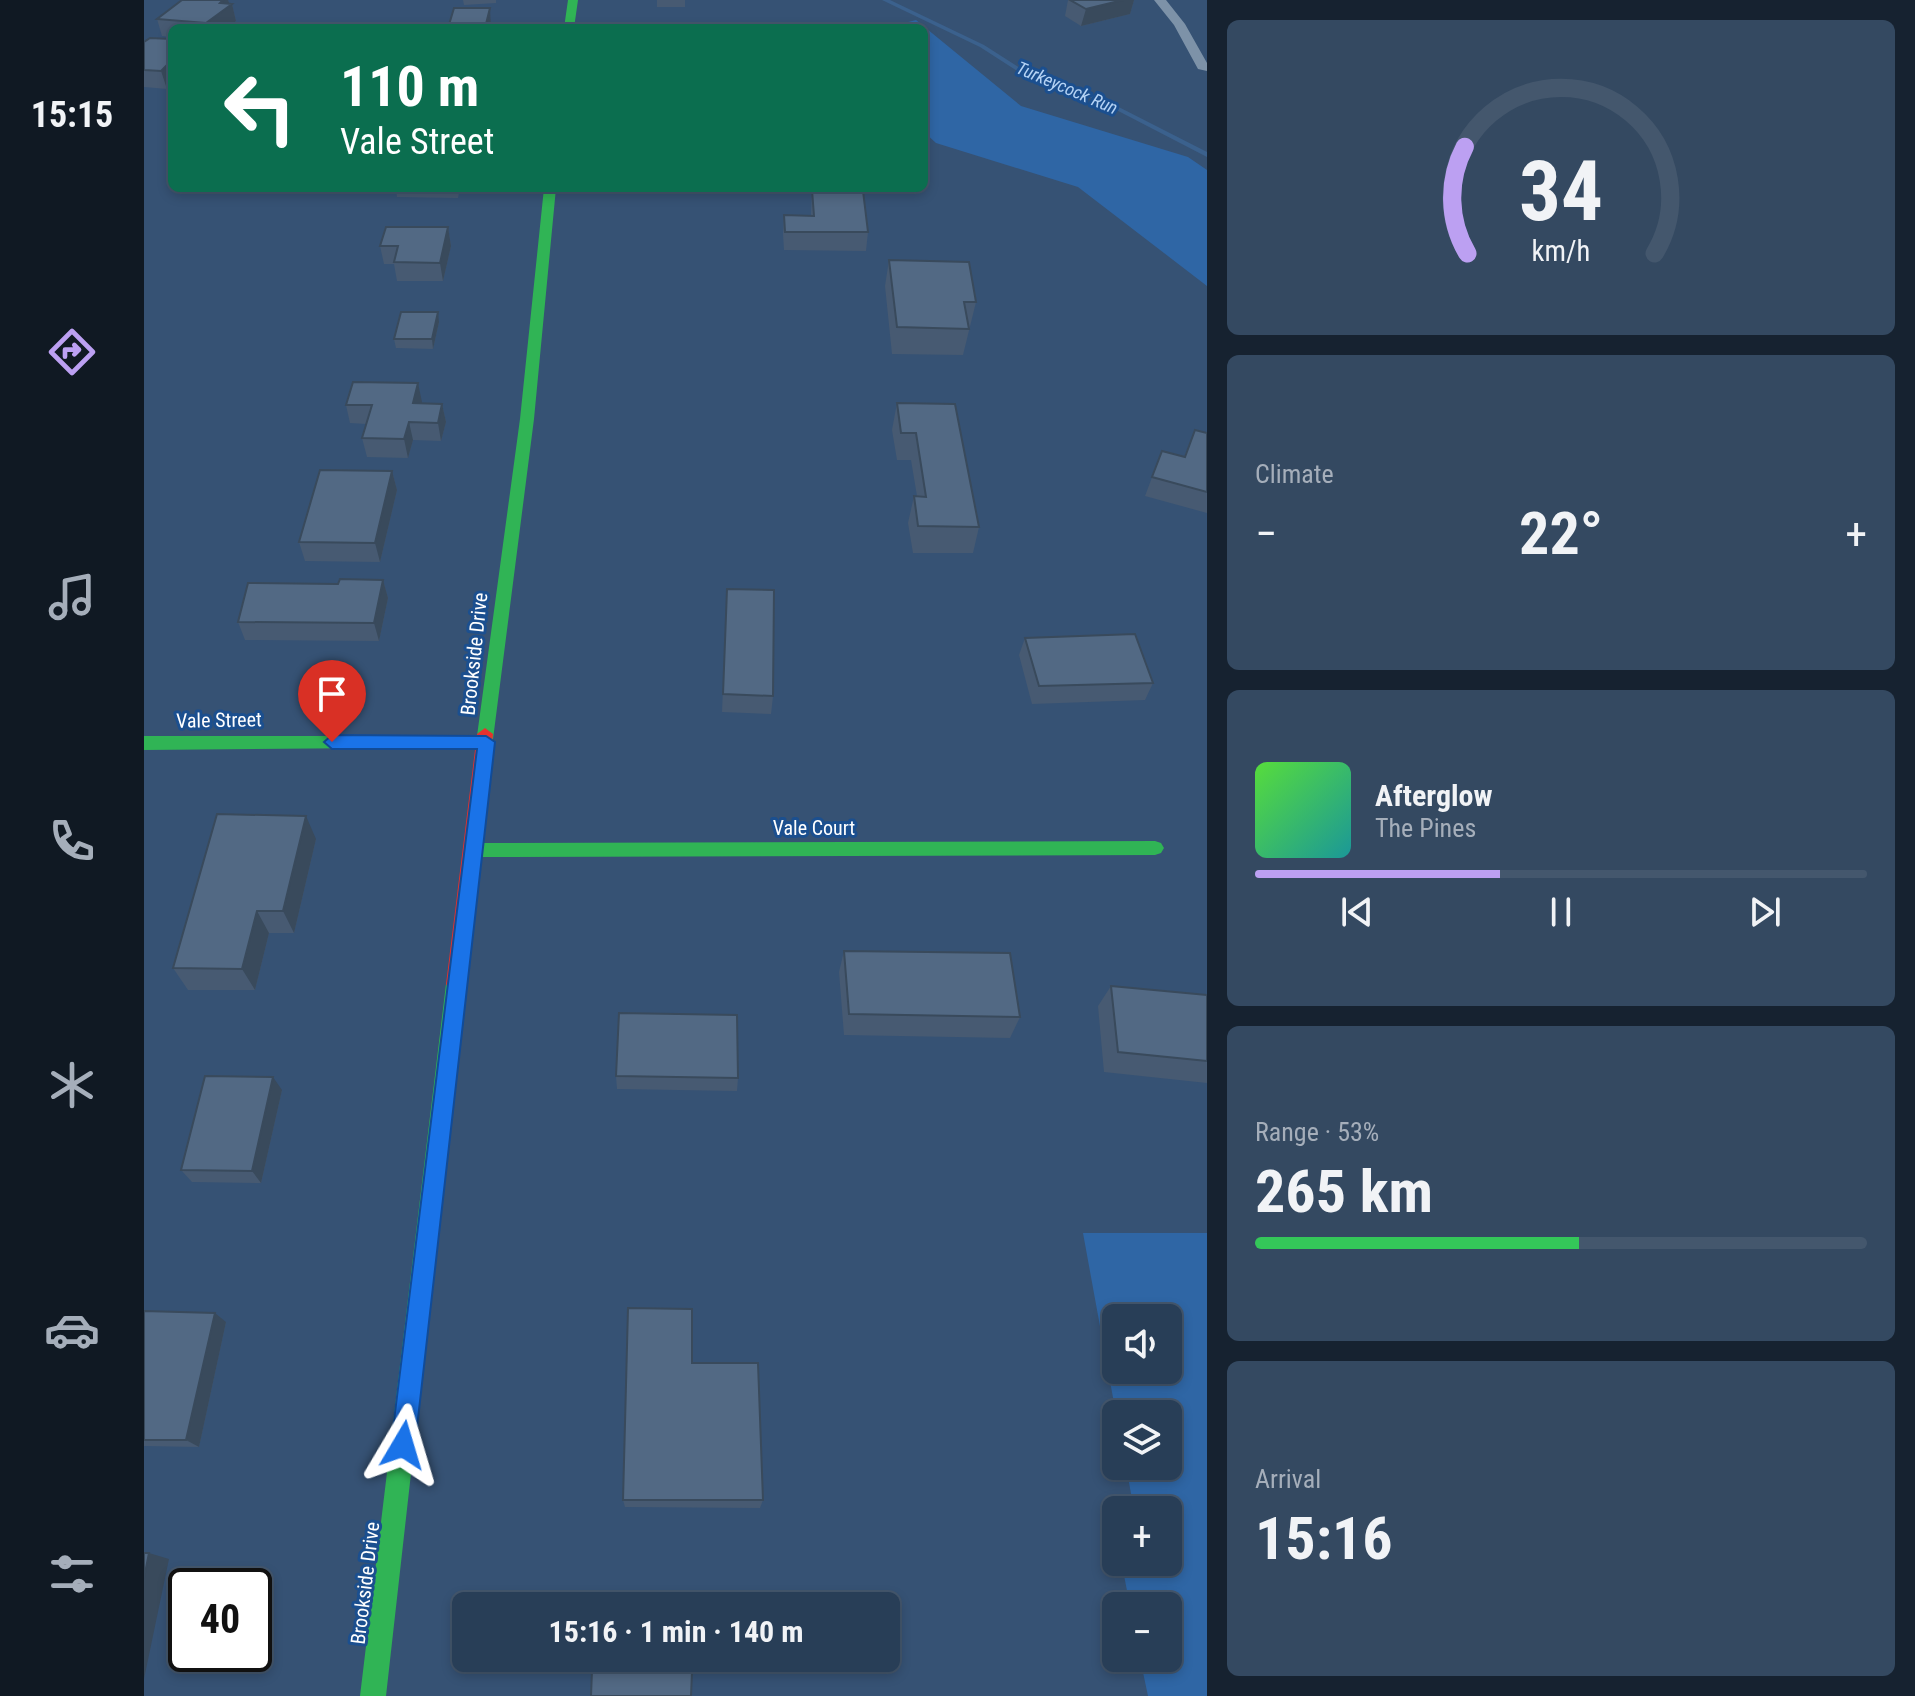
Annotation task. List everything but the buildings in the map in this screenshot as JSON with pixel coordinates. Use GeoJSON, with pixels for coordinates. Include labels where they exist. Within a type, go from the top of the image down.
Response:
{"type":"FeatureCollection","features":[{"type":"Feature","properties":{"kind":"street"},"geometry":{"type":"LineString","coordinates":[[570,24],[573,0]]}},
{"type":"Feature","properties":{"kind":"street","name":"Brookside Drive"},"geometry":{"type":"LineString","coordinates":[[373,1696],[527,419],[550,192]]}},
{"type":"Feature","properties":{"kind":"street","name":"Vale Street"},"geometry":{"type":"LineString","coordinates":[[144,743],[486,742]]}},
{"type":"Feature","properties":{"kind":"street","name":"Vale Court"},"geometry":{"type":"LineString","coordinates":[[474,850],[1155,848]]}},
{"type":"Feature","properties":{"kind":"lane"},"geometry":{"type":"LineString","coordinates":[[1160,0],[1179,24],[1202,66],[1207,67]]}},
{"type":"Feature","properties":{"kind":"shaded area"},"geometry":{"type":"Polygon","coordinates":[[[916,20],[921,24],[900,24],[916,20]]]}},
{"type":"Feature","properties":{"kind":"shaded area"},"geometry":{"type":"Polygon","coordinates":[[[928,30],[1021,106],[1188,157],[1207,170],[1207,286],[1078,187],[936,143],[928,136],[928,30]]]}},
{"type":"Feature","properties":{"kind":"shaded area"},"geometry":{"type":"Polygon","coordinates":[[[1083,1233],[1207,1233],[1207,1696],[1148,1696],[1143,1672],[1182,1672],[1182,1592],[1127,1592],[1124,1576],[1182,1576],[1182,1496],[1131,1496],[1129,1480],[1182,1480],[1182,1400],[1113,1400],[1111,1384],[1182,1384],[1182,1304],[1102,1304],[1102,1337],[1083,1233]]]}},
{"type":"Feature","properties":{"kind":"waterway","name":"Turkeycock Run"},"geometry":{"type":"LineString","coordinates":[[885,0],[982,46],[1024,73],[1101,100],[1207,155]]}},
{"type":"Feature","properties":{"kind":"traffic: fast"},"geometry":{"type":"LineString","coordinates":[[570,24],[573,0]]}},
{"type":"Feature","properties":{"kind":"traffic: fast"},"geometry":{"type":"LineString","coordinates":[[485,734],[527,419],[550,192]]}},
{"type":"Feature","properties":{"kind":"traffic: fast"},"geometry":{"type":"LineString","coordinates":[[144,743],[486,742]]}},
{"type":"Feature","properties":{"kind":"traffic: fast"},"geometry":{"type":"LineString","coordinates":[[474,850],[1155,848]]}},
{"type":"Feature","properties":{"kind":"traffic: fast"},"geometry":{"type":"LineString","coordinates":[[373,1696],[456,984]]}},
{"type":"Feature","properties":{"kind":"traffic: jam"},"geometry":{"type":"LineString","coordinates":[[456,984],[485,734]]}},
{"type":"Feature","properties":{"kind":"route"},"geometry":{"type":"LineString","coordinates":[[332,742],[486,742],[403,1445]]}}]}
